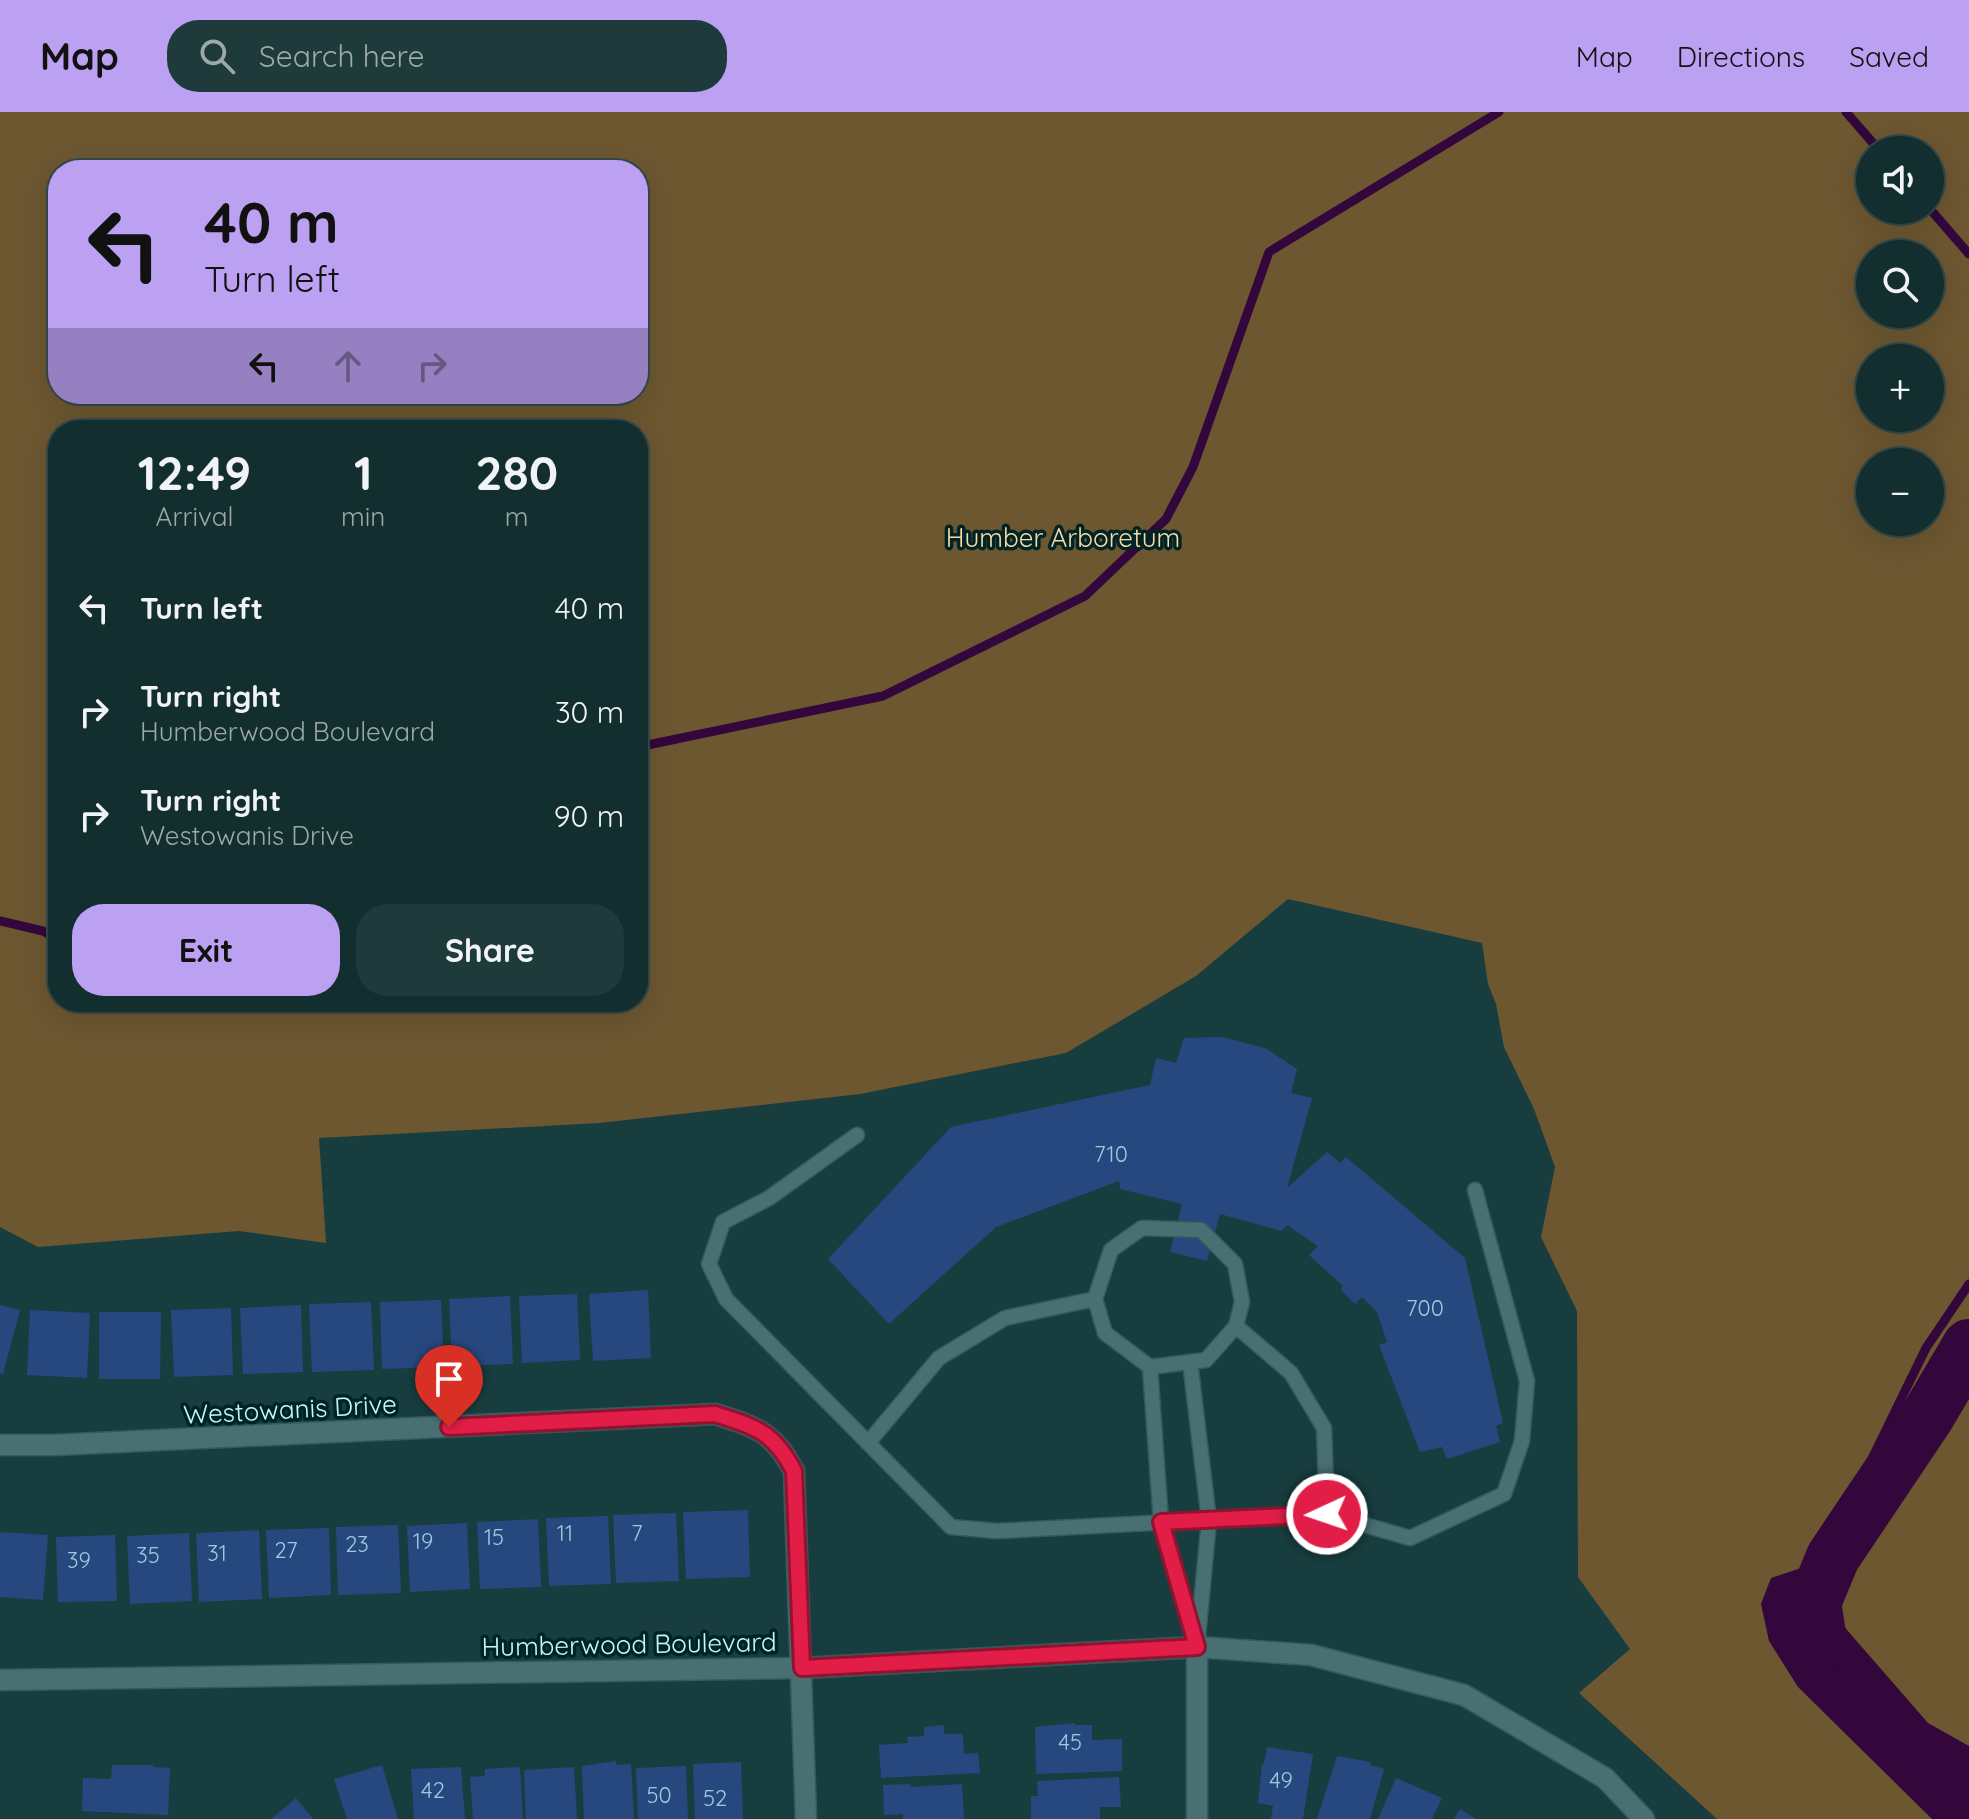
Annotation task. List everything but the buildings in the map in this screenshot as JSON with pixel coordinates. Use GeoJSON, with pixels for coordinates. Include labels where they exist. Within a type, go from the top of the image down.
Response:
{"type":"FeatureCollection","features":[{"type":"Feature","properties":{"kind":"street","name":"Westowanis Drive"},"geometry":{"type":"LineString","coordinates":[[0,1445],[715,1414],[748,1425],[769,1436],[783,1449],[794,1471],[806,1819]]}},
{"type":"Feature","properties":{"kind":"street","name":"Humberwood Boulevard"},"geometry":{"type":"LineString","coordinates":[[0,1680],[802,1668],[1197,1647],[1311,1655],[1464,1695],[1605,1778],[1644,1819]]}},
{"type":"Feature","properties":{"kind":"street"},"geometry":{"type":"LineString","coordinates":[[1197,1647],[1197,1819]]}},
{"type":"Feature","properties":{"kind":"lane"},"geometry":{"type":"LineString","coordinates":[[857,1135],[769,1198],[723,1222],[709,1264],[726,1299],[951,1527],[997,1531],[1327,1514],[1410,1538],[1504,1494],[1522,1441],[1527,1381],[1475,1190]]}},
{"type":"Feature","properties":{"kind":"lane"},"geometry":{"type":"LineString","coordinates":[[1142,1228],[1201,1230],[1235,1264],[1242,1302],[1236,1326],[1206,1360],[1150,1367],[1105,1333],[1095,1299],[1111,1250],[1142,1228]]}},
{"type":"Feature","properties":{"kind":"lane"},"geometry":{"type":"LineString","coordinates":[[868,1443],[939,1358],[1005,1318],[1095,1299]]}},
{"type":"Feature","properties":{"kind":"lane"},"geometry":{"type":"LineString","coordinates":[[1236,1326],[1291,1373],[1324,1428],[1327,1514]]}},
{"type":"Feature","properties":{"kind":"lane"},"geometry":{"type":"LineString","coordinates":[[1190,1362],[1209,1520],[1197,1647]]}},
{"type":"Feature","properties":{"kind":"lane"},"geometry":{"type":"LineString","coordinates":[[1150,1367],[1161,1522],[1197,1647]]}},
{"type":"Feature","properties":{"kind":"green space","name":"Humber Arboretum"},"geometry":{"type":"Polygon","coordinates":[[[0,112],[1969,112],[1969,1819],[1717,1819],[1579,1693],[1630,1649],[1578,1577],[1577,1311],[1541,1237],[1555,1167],[1534,1109],[1504,1047],[1496,1004],[1488,984],[1482,943],[1288,899],[1196,976],[1066,1053],[860,1094],[599,1123],[319,1138],[326,1243],[239,1231],[38,1247],[0,1227],[0,112]]]}},
{"type":"Feature","properties":{"kind":"shaded area"},"geometry":{"type":"Polygon","coordinates":[[[1822,1561],[1834,1615],[1928,1723],[1969,1746],[1969,1819],[1932,1819],[1798,1687],[1769,1641],[1761,1604],[1771,1578],[1822,1561]]]}},
{"type":"Feature","properties":{"kind":"waterway"},"geometry":{"type":"LineString","coordinates":[[648,745],[883,696],[1085,596],[1166,519],[1193,467],[1269,252],[1499,112]]}},
{"type":"Feature","properties":{"kind":"waterway"},"geometry":{"type":"LineString","coordinates":[[1846,112],[1867,136]]}},
{"type":"Feature","properties":{"kind":"waterway"},"geometry":{"type":"LineString","coordinates":[[1943,224],[1969,254]]}},
{"type":"Feature","properties":{"kind":"waterway"},"geometry":{"type":"LineString","coordinates":[[0,921],[48,934]]}},
{"type":"Feature","properties":{"kind":"waterway"},"geometry":{"type":"LineString","coordinates":[[1822,1561],[1926,1348],[1969,1284]]}},
{"type":"Feature","properties":{"kind":"waterway"},"geometry":{"type":"LineString","coordinates":[[1821,1646],[1814,1603],[1833,1557],[1927,1417],[1969,1346]]}},
{"type":"Feature","properties":{"kind":"route"},"geometry":{"type":"LineString","coordinates":[[449,1427],[715,1414],[769,1436],[783,1449],[794,1471],[802,1668],[1197,1647],[1161,1522],[1327,1514]]}}]}
